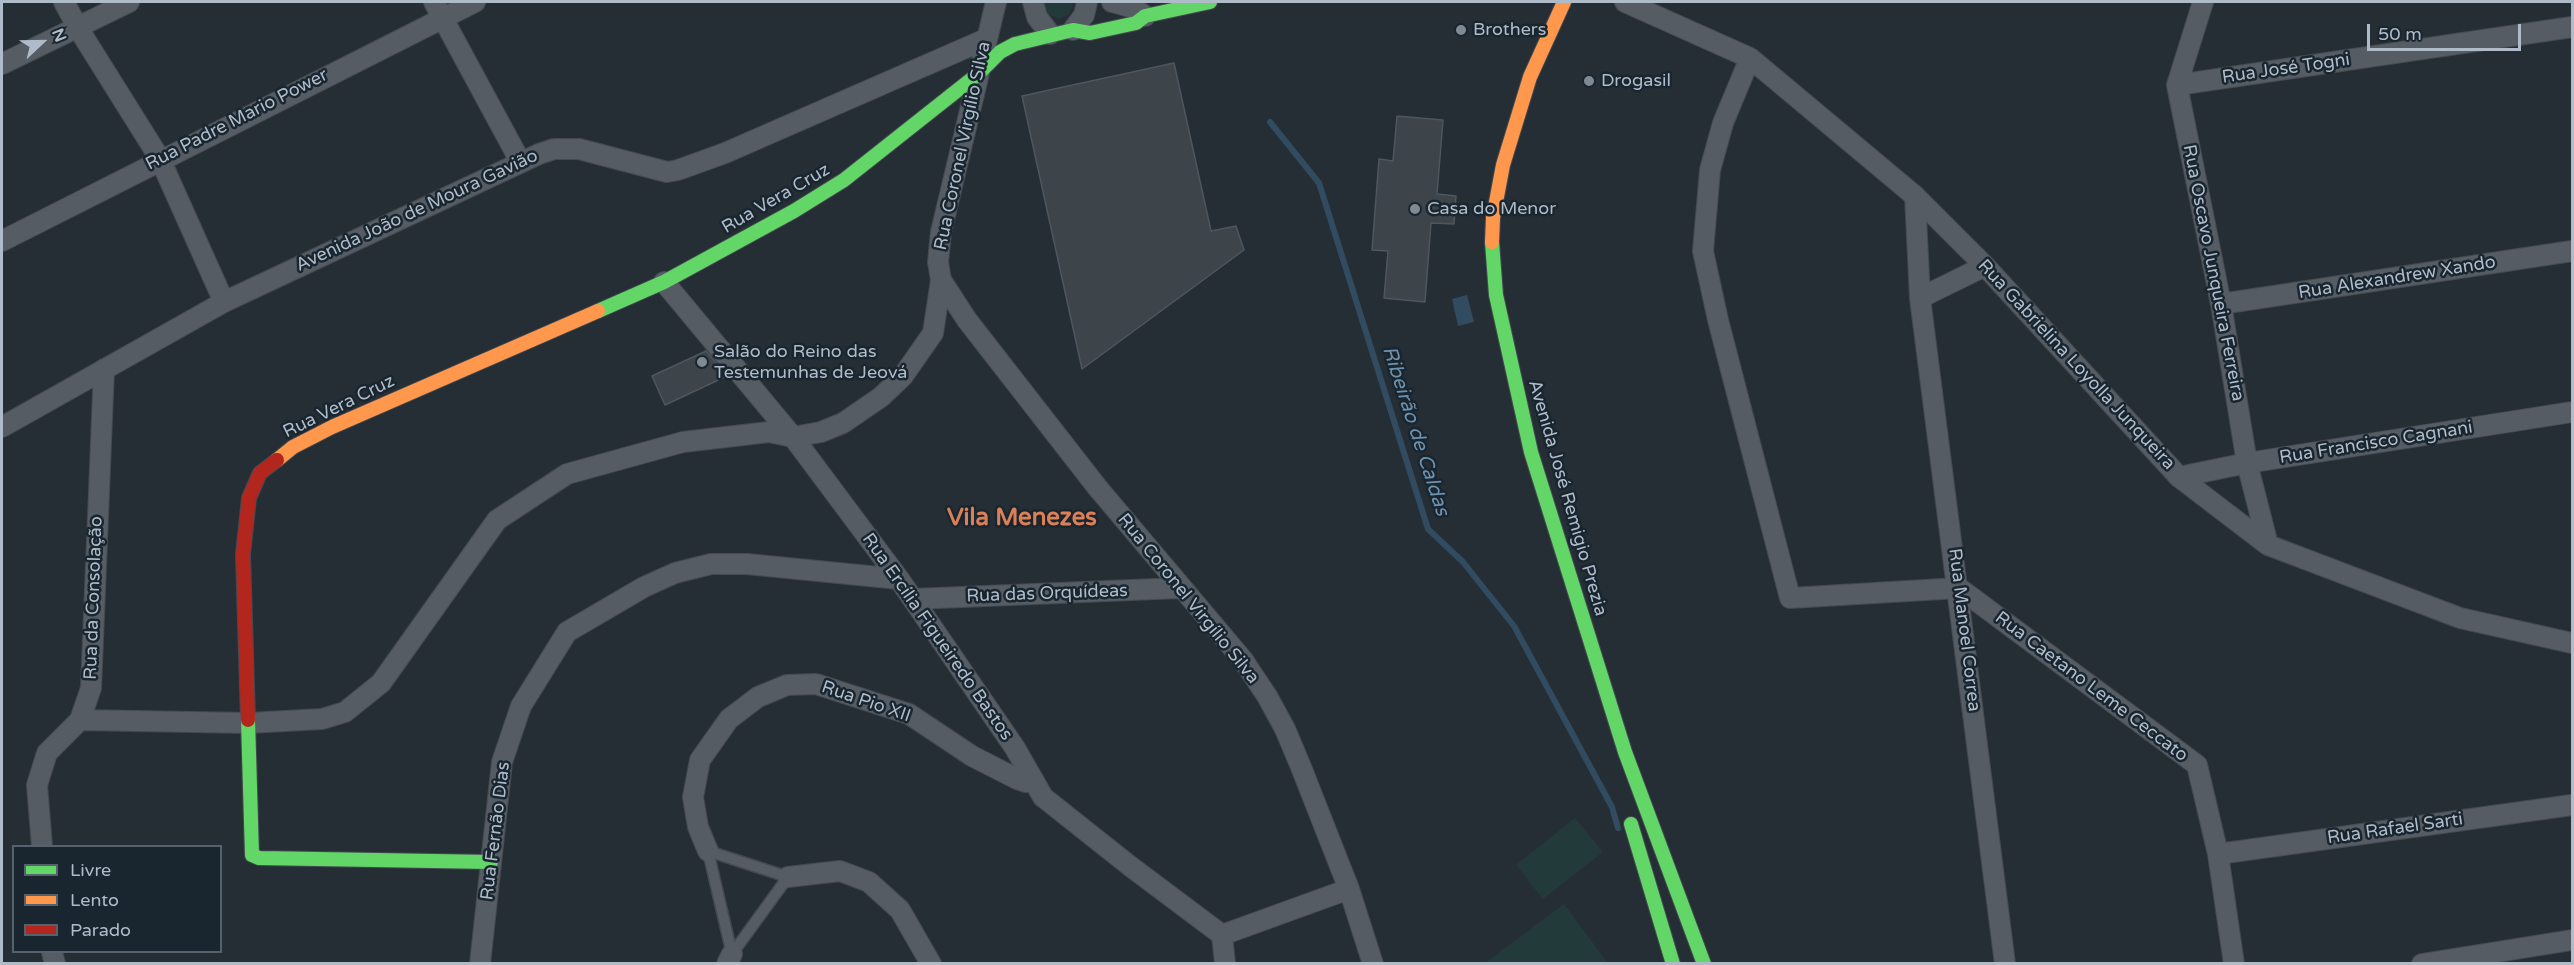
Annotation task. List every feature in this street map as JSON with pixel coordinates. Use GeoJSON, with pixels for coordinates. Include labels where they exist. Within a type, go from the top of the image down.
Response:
{"type":"FeatureCollection","features":[{"type":"Feature","properties":{"kind":"street"},"geometry":{"type":"LineString","coordinates":[[64,2],[160,159],[224,302]]}},
{"type":"Feature","properties":{"kind":"street"},"geometry":{"type":"LineString","coordinates":[[2,64],[129,2]]}},
{"type":"Feature","properties":{"kind":"street","name":"Rua Padre Mario Power"},"geometry":{"type":"LineString","coordinates":[[2,241],[160,159],[437,9],[475,2]]}},
{"type":"Feature","properties":{"kind":"street","name":"Rua Coronel Virgílio Silva"},"geometry":{"type":"LineString","coordinates":[[996,2],[941,232],[938,262],[941,279],[967,320],[1097,487],[1243,660],[1281,721],[1349,890],[1373,963]]}},
{"type":"Feature","properties":{"kind":"street"},"geometry":{"type":"LineString","coordinates":[[988,31],[1010,2]]}},
{"type":"Feature","properties":{"kind":"street"},"geometry":{"type":"LineString","coordinates":[[1033,2],[1037,17],[1050,34]]}},
{"type":"Feature","properties":{"kind":"street"},"geometry":{"type":"LineString","coordinates":[[1073,30],[1084,15],[1087,2]]}},
{"type":"Feature","properties":{"kind":"street"},"geometry":{"type":"LineString","coordinates":[[1112,2],[1134,8],[1145,16]]}},
{"type":"Feature","properties":{"kind":"street","name":"Rua Vera Cruz"},"geometry":{"type":"LineString","coordinates":[[491,862],[259,858],[252,855],[243,554],[249,498],[260,473],[293,447],[332,427],[664,282],[794,211],[844,180],[1008,48],[1050,34],[1073,30],[1090,33],[1136,23],[1145,16],[1210,2]]}},
{"type":"Feature","properties":{"kind":"street","name":"Avenida José Remigio Prezia"},"geometry":{"type":"LineString","coordinates":[[1564,2],[1530,77],[1503,165],[1493,218],[1491,253],[1496,295],[1534,464],[1625,752],[1704,963]]}},
{"type":"Feature","properties":{"kind":"street","name":"Rua Gabrielina Loyolla Junqueira"},"geometry":{"type":"LineString","coordinates":[[1625,2],[1750,58],[1915,196],[1984,266],[2179,477],[2268,545],[2460,618],[2572,643]]}},
{"type":"Feature","properties":{"kind":"street","name":"Rua Oscavo Junqueira Ferreira"},"geometry":{"type":"LineString","coordinates":[[2203,2],[2177,85],[2221,304],[2247,463],[2268,545]]}},
{"type":"Feature","properties":{"kind":"street"},"geometry":{"type":"LineString","coordinates":[[437,9],[520,161]]}},
{"type":"Feature","properties":{"kind":"street","name":"Rua José Togni"},"geometry":{"type":"LineString","coordinates":[[2177,85],[2572,27]]}},
{"type":"Feature","properties":{"kind":"street","name":"Avenida João de Moura Gavião"},"geometry":{"type":"LineString","coordinates":[[2,427],[224,302],[520,161],[554,149],[579,149],[667,172],[678,170],[725,153],[988,31]]}},
{"type":"Feature","properties":{"kind":"street"},"geometry":{"type":"LineString","coordinates":[[1750,58],[1723,123],[1710,170],[1703,251],[1721,331],[1790,598],[1959,588]]}},
{"type":"Feature","properties":{"kind":"street","name":"Rua Manoel Correa"},"geometry":{"type":"LineString","coordinates":[[1915,196],[1920,298],[1959,588],[2005,963]]}},
{"type":"Feature","properties":{"kind":"street","name":"Rua Alexandrew Xando"},"geometry":{"type":"LineString","coordinates":[[2221,304],[2572,251]]}},
{"type":"Feature","properties":{"kind":"street"},"geometry":{"type":"LineString","coordinates":[[1920,298],[1984,266]]}},
{"type":"Feature","properties":{"kind":"street"},"geometry":{"type":"LineString","coordinates":[[80,720],[248,723],[322,719],[345,712],[381,683],[497,520],[567,474],[683,442],[769,432],[793,437],[821,432],[843,423],[882,397],[903,376],[933,333],[941,279]]}},
{"type":"Feature","properties":{"kind":"street","name":"Rua Ercília Figueiredo Bastos"},"geometry":{"type":"LineString","coordinates":[[664,282],[793,437],[899,579],[1015,748],[1043,797],[1130,866],[1222,934]]}},
{"type":"Feature","properties":{"kind":"street","name":"Rua da Consolação"},"geometry":{"type":"LineString","coordinates":[[42,845],[37,785],[47,753],[80,720],[91,688],[104,369]]}},
{"type":"Feature","properties":{"kind":"street","name":"Rua Francisco Cagnani"},"geometry":{"type":"LineString","coordinates":[[2179,477],[2247,463],[2572,412]]}},
{"type":"Feature","properties":{"kind":"street","name":"Avenida José Remigio Prezia"},"geometry":{"type":"LineString","coordinates":[[1516,447],[1596,708]]}},
{"type":"Feature","properties":{"kind":"street","name":"Rua Fernão Dias"},"geometry":{"type":"LineString","coordinates":[[480,963],[502,762],[521,706],[567,632],[644,587],[675,573],[711,564],[747,564],[899,579]]}},
{"type":"Feature","properties":{"kind":"street","name":"Rua das Orquídeas"},"geometry":{"type":"LineString","coordinates":[[913,599],[1180,588]]}},
{"type":"Feature","properties":{"kind":"street","name":"Rua Caetano Leme Ceccato"},"geometry":{"type":"LineString","coordinates":[[1959,588],[2197,765],[2218,854],[2234,963]]}},
{"type":"Feature","properties":{"kind":"street","name":"Rua Pio XII"},"geometry":{"type":"LineString","coordinates":[[708,851],[698,827],[693,797],[700,760],[729,719],[758,697],[787,685],[816,684],[909,714],[972,756],[1017,779],[1026,782],[1032,780]]}},
{"type":"Feature","properties":{"kind":"street","name":"Rua Rafael Sarti"},"geometry":{"type":"LineString","coordinates":[[2218,854],[2572,805]]}},
{"type":"Feature","properties":{"kind":"street"},"geometry":{"type":"LineString","coordinates":[[1627,808],[1673,963]]}},
{"type":"Feature","properties":{"kind":"street"},"geometry":{"type":"LineString","coordinates":[[788,877],[840,871],[869,882],[900,909],[931,963]]}},
{"type":"Feature","properties":{"kind":"street"},"geometry":{"type":"LineString","coordinates":[[1225,963],[1222,934],[1349,890]]}},
{"type":"Feature","properties":{"kind":"street"},"geometry":{"type":"LineString","coordinates":[[2422,963],[2572,940]]}},
{"type":"Feature","properties":{"kind":"lane"},"geometry":{"type":"LineString","coordinates":[[708,851],[788,877],[729,959],[708,851]]}},
{"type":"Feature","properties":{"kind":"green space"},"geometry":{"type":"Polygon","coordinates":[[[1042,2],[1073,2],[1073,4],[1069,14],[1059,19],[1045,12],[1042,2]]]}},
{"type":"Feature","properties":{"kind":"green space"},"geometry":{"type":"Polygon","coordinates":[[[1575,818],[1603,852],[1543,899],[1516,865],[1575,818]]]}},
{"type":"Feature","properties":{"kind":"green space"},"geometry":{"type":"Polygon","coordinates":[[[1564,904],[1607,962],[1485,963],[1564,904]]]}},
{"type":"Feature","properties":{"kind":"water"},"geometry":{"type":"Polygon","coordinates":[[[1467,295],[1474,322],[1458,326],[1452,299],[1467,295]]]}},
{"type":"Feature","properties":{"kind":"building"},"geometry":{"type":"Polygon","coordinates":[[[1174,63],[1211,231],[1236,226],[1244,250],[1082,369],[1022,96],[1174,63]]]}},
{"type":"Feature","properties":{"kind":"building","name":"Casa do Menor"},"geometry":{"type":"Polygon","coordinates":[[[1397,116],[1443,120],[1437,194],[1456,196],[1454,224],[1431,223],[1425,302],[1384,298],[1388,251],[1372,250],[1379,159],[1393,161],[1397,116]]]}},
{"type":"Feature","properties":{"kind":"building","name":"Salão do Reino das Testemunhas de Jeová"},"geometry":{"type":"Polygon","coordinates":[[[706,351],[727,376],[665,405],[652,376],[706,351]]]}},
{"type":"Feature","properties":{"kind":"waterway","name":"Ribeirão de Caldas"},"geometry":{"type":"LineString","coordinates":[[1270,122],[1319,183],[1428,529],[1463,562],[1514,626],[1612,807],[1618,828]]}},
{"type":"Feature","properties":{"kind":"traffic: fast"},"geometry":{"type":"LineString","coordinates":[[598,311],[664,282],[794,211],[844,180],[978,74],[1000,52],[1015,44],[1073,30],[1090,33],[1136,23],[1145,16],[1210,2]]}},
{"type":"Feature","properties":{"kind":"traffic: fast"},"geometry":{"type":"LineString","coordinates":[[1492,242],[1496,295],[1531,452],[1625,752],[1704,964]]}},
{"type":"Feature","properties":{"kind":"traffic: fast"},"geometry":{"type":"LineString","coordinates":[[248,720],[252,855],[259,858],[491,862]]}},
{"type":"Feature","properties":{"kind":"traffic: fast"},"geometry":{"type":"LineString","coordinates":[[1631,824],[1673,964]]}},
{"type":"Feature","properties":{"kind":"traffic: slow"},"geometry":{"type":"LineString","coordinates":[[1492,242],[1493,218],[1503,165],[1530,77],[1564,2]]}},
{"type":"Feature","properties":{"kind":"traffic: slow"},"geometry":{"type":"LineString","coordinates":[[277,460],[293,447],[332,427],[598,311]]}},
{"type":"Feature","properties":{"kind":"traffic: jam"},"geometry":{"type":"LineString","coordinates":[[248,720],[243,554],[249,498],[260,473],[277,460]]}},
{"type":"Feature","properties":{"kind":"place","name":"Brothers"},"geometry":{"type":"Point","coordinates":[1461,30]}},
{"type":"Feature","properties":{"kind":"place","name":"Drogasil"},"geometry":{"type":"Point","coordinates":[1589,81]}},
{"type":"Feature","properties":{"kind":"place","name":"Casa do Menor"},"geometry":{"type":"Point","coordinates":[1415,209]}},
{"type":"Feature","properties":{"kind":"place","name":"Salão do Reino das Testemunhas de Jeová"},"geometry":{"type":"Point","coordinates":[702,362]}},
{"type":"Feature","properties":{"kind":"district","name":"Vila Menezes"},"geometry":{"type":"Point","coordinates":[1022,519]}}]}
